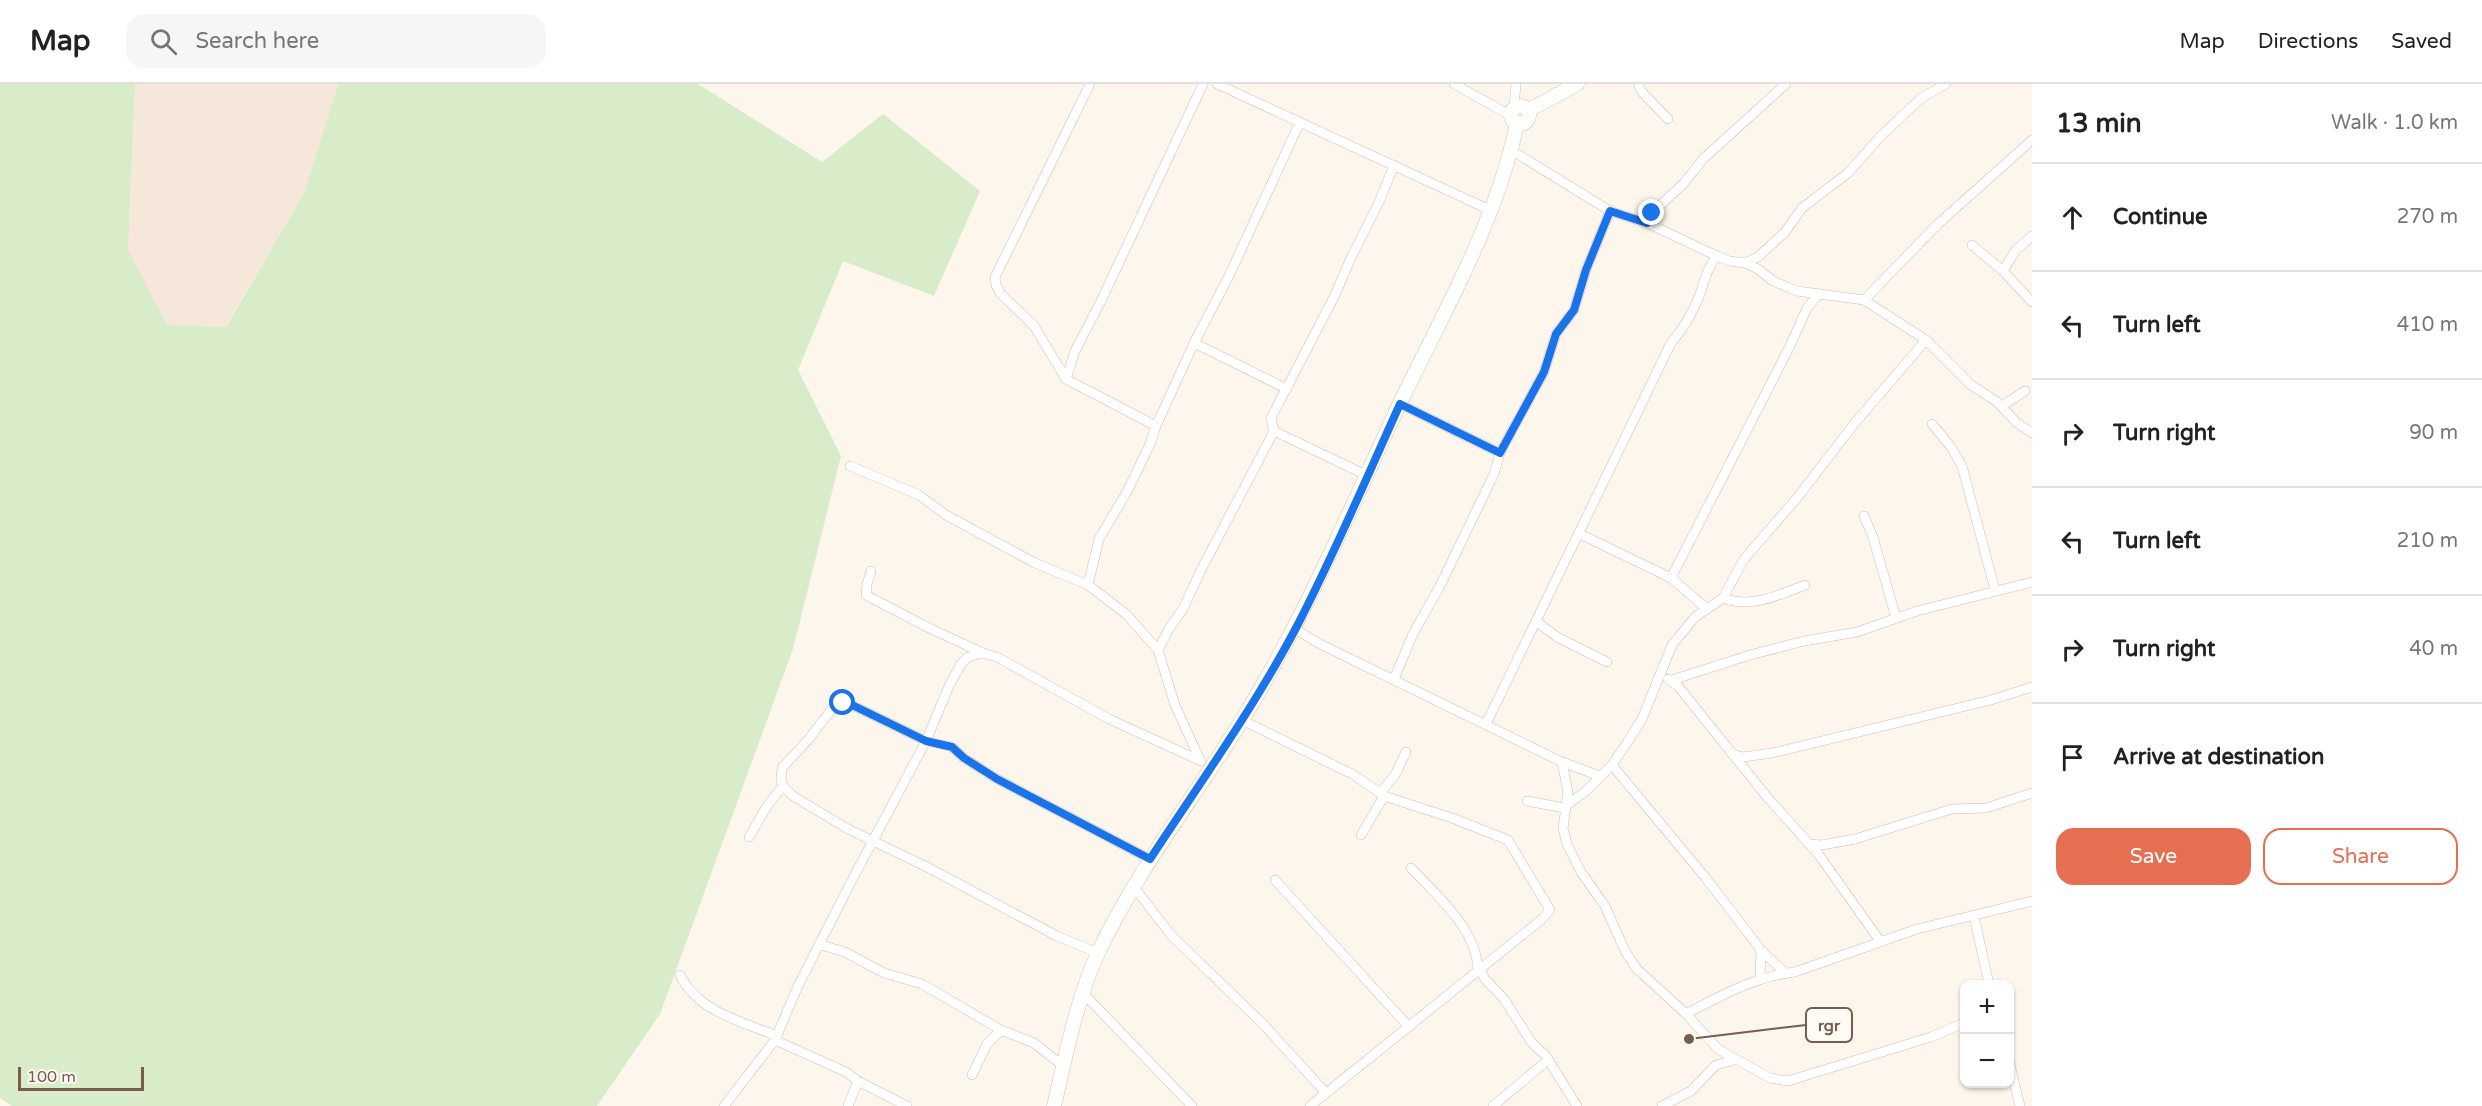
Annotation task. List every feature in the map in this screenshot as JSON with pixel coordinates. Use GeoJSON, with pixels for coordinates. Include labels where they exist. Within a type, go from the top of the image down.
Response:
{"type":"FeatureCollection","features":[{"type":"Feature","properties":{"kind":"street"},"geometry":{"type":"LineString","coordinates":[[1090,84],[995,277],[996,285],[1001,294],[1034,326],[1066,379],[1156,426]]}},
{"type":"Feature","properties":{"kind":"street"},"geometry":{"type":"LineString","coordinates":[[1066,379],[1075,351],[1101,301],[1203,84]]}},
{"type":"Feature","properties":{"kind":"street"},"geometry":{"type":"LineString","coordinates":[[1217,84],[1490,210]]}},
{"type":"Feature","properties":{"kind":"street"},"geometry":{"type":"LineString","coordinates":[[1454,84],[1514,115],[1522,124],[1527,120],[1529,110],[1577,84]]}},
{"type":"Feature","properties":{"kind":"street"},"geometry":{"type":"LineString","coordinates":[[1054,1106],[1082,992],[1098,953],[1205,764],[1242,720],[1295,629],[1465,269],[1490,210],[1511,150],[1516,84]]}},
{"type":"Feature","properties":{"kind":"street"},"geometry":{"type":"LineString","coordinates":[[1638,84],[1642,92],[1668,119]]}},
{"type":"Feature","properties":{"kind":"street"},"geometry":{"type":"LineString","coordinates":[[1647,223],[1652,213],[1684,183],[1704,158],[1786,84]]}},
{"type":"Feature","properties":{"kind":"street"},"geometry":{"type":"LineString","coordinates":[[1511,150],[1610,211],[1647,223],[1729,261],[1745,262],[1758,257],[1785,232],[1802,208],[1848,173],[1880,137],[1921,98],[1946,84]]}},
{"type":"Feature","properties":{"kind":"street"},"geometry":{"type":"LineString","coordinates":[[1088,585],[1099,539],[1128,490],[1194,344],[1229,276],[1300,122]]}},
{"type":"Feature","properties":{"kind":"street"},"geometry":{"type":"LineString","coordinates":[[1864,300],[1938,224],[2032,140]]}},
{"type":"Feature","properties":{"kind":"street"},"geometry":{"type":"LineString","coordinates":[[1158,650],[1183,609],[1274,431],[1271,418],[1335,296],[1394,165]]}},
{"type":"Feature","properties":{"kind":"street"},"geometry":{"type":"LineString","coordinates":[[1394,679],[1413,634],[1441,584],[1494,474],[1500,453],[1544,372],[1556,334],[1574,310],[1586,270],[1610,211]]}},
{"type":"Feature","properties":{"kind":"street"},"geometry":{"type":"LineString","coordinates":[[2003,272],[2016,249],[2032,236]]}},
{"type":"Feature","properties":{"kind":"street"},"geometry":{"type":"LineString","coordinates":[[1972,245],[2032,302]]}},
{"type":"Feature","properties":{"kind":"street"},"geometry":{"type":"LineString","coordinates":[[1486,724],[1671,343],[1689,319],[1708,267],[1717,256]]}},
{"type":"Feature","properties":{"kind":"street"},"geometry":{"type":"LineString","coordinates":[[1745,262],[1784,286],[1819,294],[1864,300],[1926,340],[1971,385],[2002,406],[2017,423],[2032,433]]}},
{"type":"Feature","properties":{"kind":"street"},"geometry":{"type":"LineString","coordinates":[[1671,578],[1789,348],[1807,308],[1819,294]]}},
{"type":"Feature","properties":{"kind":"street"},"geometry":{"type":"LineString","coordinates":[[1527,801],[1566,806],[1586,791],[1612,765],[1642,719],[1672,645],[1706,608],[1723,598],[1744,558],[1811,481],[1854,424],[1926,340]]}},
{"type":"Feature","properties":{"kind":"street"},"geometry":{"type":"LineString","coordinates":[[1194,344],[1287,389]]}},
{"type":"Feature","properties":{"kind":"street"},"geometry":{"type":"LineString","coordinates":[[2002,406],[2025,391]]}},
{"type":"Feature","properties":{"kind":"street"},"geometry":{"type":"LineString","coordinates":[[1400,404],[1500,453]]}},
{"type":"Feature","properties":{"kind":"street"},"geometry":{"type":"LineString","coordinates":[[1932,424],[1952,447],[1962,466],[1995,590]]}},
{"type":"Feature","properties":{"kind":"street"},"geometry":{"type":"LineString","coordinates":[[1274,431],[1368,476]]}},
{"type":"Feature","properties":{"kind":"street"},"geometry":{"type":"LineString","coordinates":[[850,466],[919,495],[946,515],[1035,563],[1088,585],[1126,614],[1158,650],[1175,705],[1205,764]]}},
{"type":"Feature","properties":{"kind":"street"},"geometry":{"type":"LineString","coordinates":[[1864,516],[1881,562],[1896,618]]}},
{"type":"Feature","properties":{"kind":"street"},"geometry":{"type":"LineString","coordinates":[[1580,534],[1671,578],[1706,608]]}},
{"type":"Feature","properties":{"kind":"street"},"geometry":{"type":"LineString","coordinates":[[871,571],[866,595],[927,627],[983,653],[997,657],[1109,719],[1205,764]]}},
{"type":"Feature","properties":{"kind":"street"},"geometry":{"type":"LineString","coordinates":[[1660,677],[1672,680],[1750,655],[1804,641],[1857,632],[1896,618],[2032,582]]}},
{"type":"Feature","properties":{"kind":"street"},"geometry":{"type":"LineString","coordinates":[[1723,598],[1745,603],[1769,599],[1805,585]]}},
{"type":"Feature","properties":{"kind":"street"},"geometry":{"type":"LineString","coordinates":[[1537,622],[1557,637],[1607,662]]}},
{"type":"Feature","properties":{"kind":"street"},"geometry":{"type":"LineString","coordinates":[[1295,629],[1320,644],[1562,762],[1600,776]]}},
{"type":"Feature","properties":{"kind":"street"},"geometry":{"type":"LineString","coordinates":[[724,1106],[776,1038],[798,986],[926,741],[949,686],[961,664],[968,657],[983,653]]}},
{"type":"Feature","properties":{"kind":"street"},"geometry":{"type":"LineString","coordinates":[[1672,680],[1809,844],[1820,850],[1880,941]]}},
{"type":"Feature","properties":{"kind":"street"},"geometry":{"type":"LineString","coordinates":[[1732,754],[1743,757],[1772,753],[1990,700],[2032,687]]}},
{"type":"Feature","properties":{"kind":"street"},"geometry":{"type":"LineString","coordinates":[[1098,953],[1057,936],[927,867],[873,842],[808,806],[783,786],[780,776],[782,768],[808,741],[835,705],[850,704],[926,741],[952,747],[964,758],[997,779],[1150,859]]}},
{"type":"Feature","properties":{"kind":"street"},"geometry":{"type":"LineString","coordinates":[[1242,720],[1354,775],[1382,795],[1508,840],[1550,910],[1478,974],[1311,1106]]}},
{"type":"Feature","properties":{"kind":"street"},"geometry":{"type":"LineString","coordinates":[[1361,835],[1406,752]]}},
{"type":"Feature","properties":{"kind":"street"},"geometry":{"type":"LineString","coordinates":[[1562,762],[1567,778],[1563,828],[1567,844],[1581,872],[1605,906],[1625,951],[1636,968],[1686,1014],[1718,1049],[1734,1060],[1770,1078],[1788,1081],[1931,1037],[1960,1025]]}},
{"type":"Feature","properties":{"kind":"street"},"geometry":{"type":"LineString","coordinates":[[1612,765],[1761,950],[1783,972]]}},
{"type":"Feature","properties":{"kind":"street"},"geometry":{"type":"LineString","coordinates":[[748,837],[767,806],[783,786]]}},
{"type":"Feature","properties":{"kind":"street"},"geometry":{"type":"LineString","coordinates":[[1820,850],[1952,809],[1986,808],[2032,793]]}},
{"type":"Feature","properties":{"kind":"street"},"geometry":{"type":"LineString","coordinates":[[1411,868],[1447,906],[1471,940],[1478,957],[1478,974],[1504,999],[1521,1029],[1548,1060],[1577,1106]]}},
{"type":"Feature","properties":{"kind":"street"},"geometry":{"type":"LineString","coordinates":[[1275,880],[1409,1027]]}},
{"type":"Feature","properties":{"kind":"street"},"geometry":{"type":"LineString","coordinates":[[1134,887],[1171,934],[1262,1023],[1326,1093]]}},
{"type":"Feature","properties":{"kind":"street"},"geometry":{"type":"LineString","coordinates":[[1686,1014],[1722,994],[1760,979],[1783,972],[1795,972],[1880,941],[1948,920],[1974,916],[2032,901]]}},
{"type":"Feature","properties":{"kind":"street"},"geometry":{"type":"LineString","coordinates":[[1974,916],[1988,980]]}},
{"type":"Feature","properties":{"kind":"street"},"geometry":{"type":"LineString","coordinates":[[821,945],[844,952],[884,973],[922,984],[1001,1030],[1034,1043],[1063,1066]]}},
{"type":"Feature","properties":{"kind":"street"},"geometry":{"type":"LineString","coordinates":[[1760,979],[1761,950]]}},
{"type":"Feature","properties":{"kind":"street"},"geometry":{"type":"LineString","coordinates":[[680,975],[687,989],[699,1001],[718,1012],[846,1072],[858,1081],[907,1106]]}},
{"type":"Feature","properties":{"kind":"street"},"geometry":{"type":"LineString","coordinates":[[1082,992],[1192,1106]]}},
{"type":"Feature","properties":{"kind":"street"},"geometry":{"type":"LineString","coordinates":[[972,1075],[987,1044],[1001,1030]]}},
{"type":"Feature","properties":{"kind":"street"},"geometry":{"type":"LineString","coordinates":[[1716,1065],[1718,1049]]}},
{"type":"Feature","properties":{"kind":"street"},"geometry":{"type":"LineString","coordinates":[[1493,1106],[1548,1060]]}},
{"type":"Feature","properties":{"kind":"street"},"geometry":{"type":"LineString","coordinates":[[1662,1106],[1691,1091],[1716,1065],[1734,1060]]}},
{"type":"Feature","properties":{"kind":"street"},"geometry":{"type":"LineString","coordinates":[[848,1106],[858,1081]]}},
{"type":"Feature","properties":{"kind":"street"},"geometry":{"type":"LineString","coordinates":[[2014,1081],[2020,1106]]}},
{"type":"Feature","properties":{"kind":"shaded area"},"geometry":{"type":"Polygon","coordinates":[[[135,84],[338,84],[305,191],[225,327],[166,325],[128,250],[135,84]]]}},
{"type":"Feature","properties":{"kind":"green space"},"geometry":{"type":"Polygon","coordinates":[[[0,84],[135,84],[128,250],[167,325],[226,327],[305,191],[338,84],[698,84],[822,162],[883,114],[980,191],[934,296],[843,261],[798,370],[841,456],[793,649],[660,1014],[597,1106],[12,1106],[0,1098],[0,84]]]}},
{"type":"Feature","properties":{"kind":"place","name":"rgr"},"geometry":{"type":"Point","coordinates":[1689,1039]}},
{"type":"Feature","properties":{"kind":"route"},"geometry":{"type":"LineString","coordinates":[[843,703],[893,723],[926,741],[952,747],[964,758],[997,779],[1150,859],[1242,720],[1295,629],[1355,505],[1400,404],[1500,453],[1544,372],[1558,330],[1574,310],[1586,270],[1610,211],[1647,223],[1652,213]]}}]}
